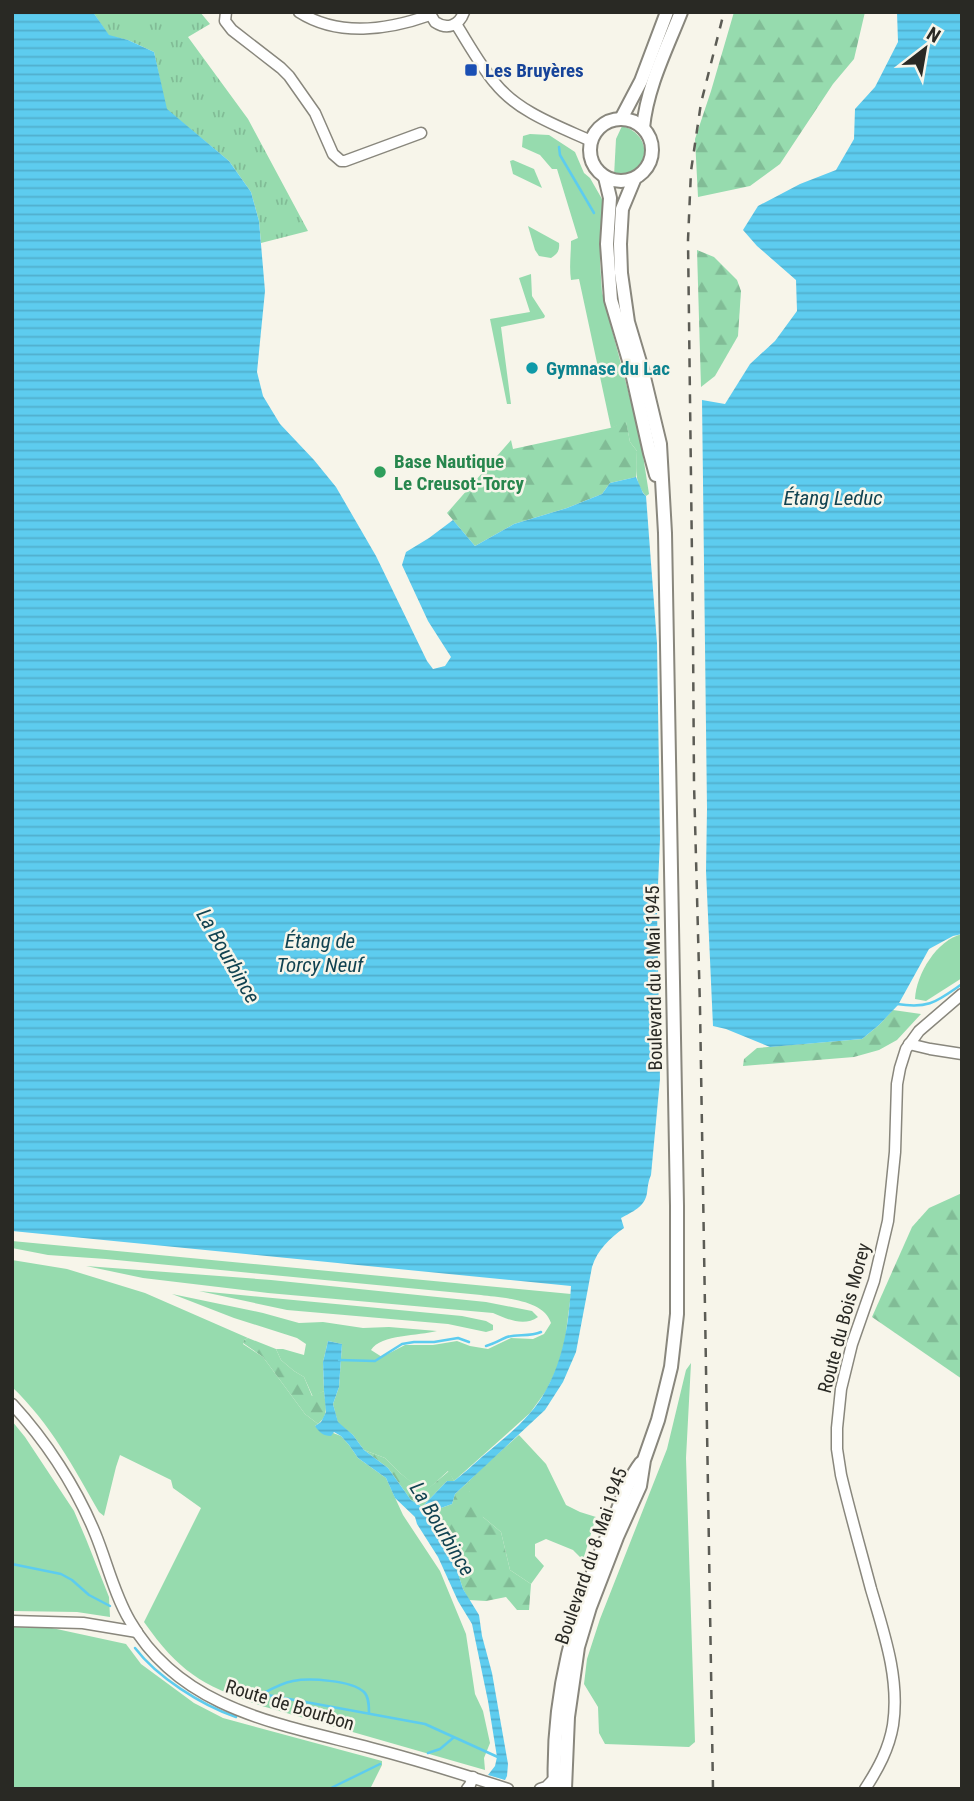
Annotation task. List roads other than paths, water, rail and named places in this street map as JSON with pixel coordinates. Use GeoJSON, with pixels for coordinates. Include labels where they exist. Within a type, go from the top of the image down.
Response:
{"type":"FeatureCollection","features":[{"type":"Feature","properties":{"kind":"main road"},"geometry":{"type":"LineString","coordinates":[[621,119],[641,81],[667,12]]}},
{"type":"Feature","properties":{"kind":"main road"},"geometry":{"type":"LineString","coordinates":[[643,128],[645,108],[681,12]]}},
{"type":"Feature","properties":{"kind":"main road"},"geometry":{"type":"LineString","coordinates":[[621,119],[643,128],[649,136],[652,156],[649,166],[642,174],[634,180],[624,182],[605,177],[597,170],[592,161],[591,141],[603,125],[621,119]]}},
{"type":"Feature","properties":{"kind":"main road","name":"Boulevard du 8 Mai 1945"},"geometry":{"type":"LineString","coordinates":[[605,177],[610,198],[607,244],[611,300],[661,490]]}},
{"type":"Feature","properties":{"kind":"main road","name":"Boulevard du 8 Mai 1945"},"geometry":{"type":"LineString","coordinates":[[565,1789],[568,1717],[579,1647],[594,1595],[640,1486],[644,1461],[667,1389],[677,1314],[666,571],[660,444],[628,322],[621,273],[622,209],[634,180]]}},
{"type":"Feature","properties":{"kind":"main road","name":"Boulevard du 8 Mai 1945"},"geometry":{"type":"LineString","coordinates":[[555,1783],[558,1702],[571,1638],[608,1533],[634,1473],[644,1461]]}},
{"type":"Feature","properties":{"kind":"street"},"geometry":{"type":"LineString","coordinates":[[226,12],[225,21],[232,30],[281,68],[294,82],[315,113],[333,153],[341,161],[421,133]]}},
{"type":"Feature","properties":{"kind":"street"},"geometry":{"type":"LineString","coordinates":[[299,12],[332,26],[363,29],[429,14],[435,22],[443,26],[456,24],[464,12]]}},
{"type":"Feature","properties":{"kind":"street"},"geometry":{"type":"LineString","coordinates":[[456,24],[495,83],[509,97],[531,113],[591,141]]}},
{"type":"Feature","properties":{"kind":"street","name":"Route du Bois Morey"},"geometry":{"type":"LineString","coordinates":[[865,1789],[878,1769],[886,1749],[892,1727],[895,1695],[891,1659],[841,1475],[837,1449],[838,1407],[845,1370],[874,1281],[888,1221],[895,1152],[897,1084],[901,1061],[909,1044],[927,1022],[962,995]]}},
{"type":"Feature","properties":{"kind":"street"},"geometry":{"type":"LineString","coordinates":[[909,1044],[962,1054]]}},
{"type":"Feature","properties":{"kind":"street","name":"Route de Bourbon"},"geometry":{"type":"LineString","coordinates":[[12,1404],[42,1441],[81,1504],[95,1532],[118,1596],[136,1632],[160,1661],[183,1680],[222,1704],[275,1723],[418,1761],[506,1788]]}},
{"type":"Feature","properties":{"kind":"street"},"geometry":{"type":"LineString","coordinates":[[12,1621],[83,1623],[136,1632]]}},
{"type":"Feature","properties":{"kind":"street"},"geometry":{"type":"LineString","coordinates":[[467,1789],[473,1777]]}},
{"type":"Feature","properties":{"kind":"street"},"geometry":{"type":"LineString","coordinates":[[540,1789],[555,1783]]}},
{"type":"Feature","properties":{"kind":"water","name":"Étang de Torcy Neuf"},"geometry":{"type":"Polygon","coordinates":[[[12,12],[93,12],[109,35],[154,52],[167,109],[229,161],[251,192],[259,221],[265,291],[257,372],[263,396],[280,424],[336,487],[376,556],[433,669],[445,666],[451,657],[428,621],[402,565],[406,552],[453,520],[475,546],[514,524],[602,494],[610,483],[636,477],[646,496],[657,643],[660,839],[657,908],[660,1079],[651,1175],[644,1202],[621,1218],[624,1228],[605,1245],[594,1261],[576,1352],[563,1382],[545,1410],[455,1494],[452,1504],[438,1509],[427,1520],[456,1567],[463,1589],[479,1615],[508,1764],[505,1780],[488,1775],[495,1766],[497,1757],[472,1624],[438,1557],[415,1517],[395,1498],[386,1478],[358,1458],[341,1436],[334,1432],[331,1436],[326,1435],[315,1426],[321,1422],[326,1412],[323,1362],[328,1341],[342,1344],[339,1387],[333,1404],[338,1422],[353,1435],[364,1450],[388,1468],[411,1500],[422,1507],[447,1481],[454,1481],[509,1434],[540,1400],[552,1378],[561,1352],[571,1286],[12,1231],[12,12]]]}},
{"type":"Feature","properties":{"kind":"water","name":"Étang Leduc"},"geometry":{"type":"Polygon","coordinates":[[[897,12],[962,12],[962,934],[929,949],[898,1005],[862,1039],[770,1047],[713,1026],[706,871],[702,400],[725,404],[750,364],[775,341],[797,311],[796,280],[743,230],[758,206],[800,184],[836,170],[854,139],[855,109],[875,87],[898,42],[897,12]]]}},
{"type":"Feature","properties":{"kind":"waterway"},"geometry":{"type":"LineString","coordinates":[[559,147],[560,155],[594,213]]}},
{"type":"Feature","properties":{"kind":"waterway"},"geometry":{"type":"LineString","coordinates":[[897,1004],[917,1006],[932,1003],[962,984]]}},
{"type":"Feature","properties":{"kind":"waterway"},"geometry":{"type":"LineString","coordinates":[[486,1346],[507,1337],[541,1332]]}},
{"type":"Feature","properties":{"kind":"waterway"},"geometry":{"type":"LineString","coordinates":[[339,1360],[375,1361],[402,1344],[414,1342],[458,1338],[469,1342]]}},
{"type":"Feature","properties":{"kind":"waterway"},"geometry":{"type":"LineString","coordinates":[[12,1564],[61,1574],[89,1595],[110,1606]]}},
{"type":"Feature","properties":{"kind":"waterway"},"geometry":{"type":"LineString","coordinates":[[135,1648],[155,1669],[181,1689],[236,1717]]}},
{"type":"Feature","properties":{"kind":"waterway"},"geometry":{"type":"LineString","coordinates":[[262,1694],[293,1681],[340,1682],[364,1692],[368,1699],[369,1713]]}},
{"type":"Feature","properties":{"kind":"waterway"},"geometry":{"type":"LineString","coordinates":[[249,1700],[262,1694],[425,1724],[500,1758]]}},
{"type":"Feature","properties":{"kind":"waterway"},"geometry":{"type":"LineString","coordinates":[[428,1753],[440,1749],[453,1738]]}},
{"type":"Feature","properties":{"kind":"waterway"},"geometry":{"type":"LineString","coordinates":[[329,1789],[380,1764]]}},
{"type":"Feature","properties":{"kind":"railway"},"geometry":{"type":"LineString","coordinates":[[713,1789],[694,783],[688,240],[691,171],[701,103],[724,12]]}},
{"type":"Feature","properties":{"kind":"place","name":"Les Bruyères"},"geometry":{"type":"Point","coordinates":[471,70]}},
{"type":"Feature","properties":{"kind":"place","name":"Gymnase du Lac"},"geometry":{"type":"Point","coordinates":[532,368]}},
{"type":"Feature","properties":{"kind":"place","name":"Base Nautique Le Creusot-Torcy"},"geometry":{"type":"Point","coordinates":[380,472]}},
{"type":"Feature","properties":{"kind":"water label","name":"La Bourbince"},"geometry":{"type":"Point","coordinates":[228,956]}},
{"type":"Feature","properties":{"kind":"water label","name":"La Bourbince"},"geometry":{"type":"Point","coordinates":[442,1529]}}]}
